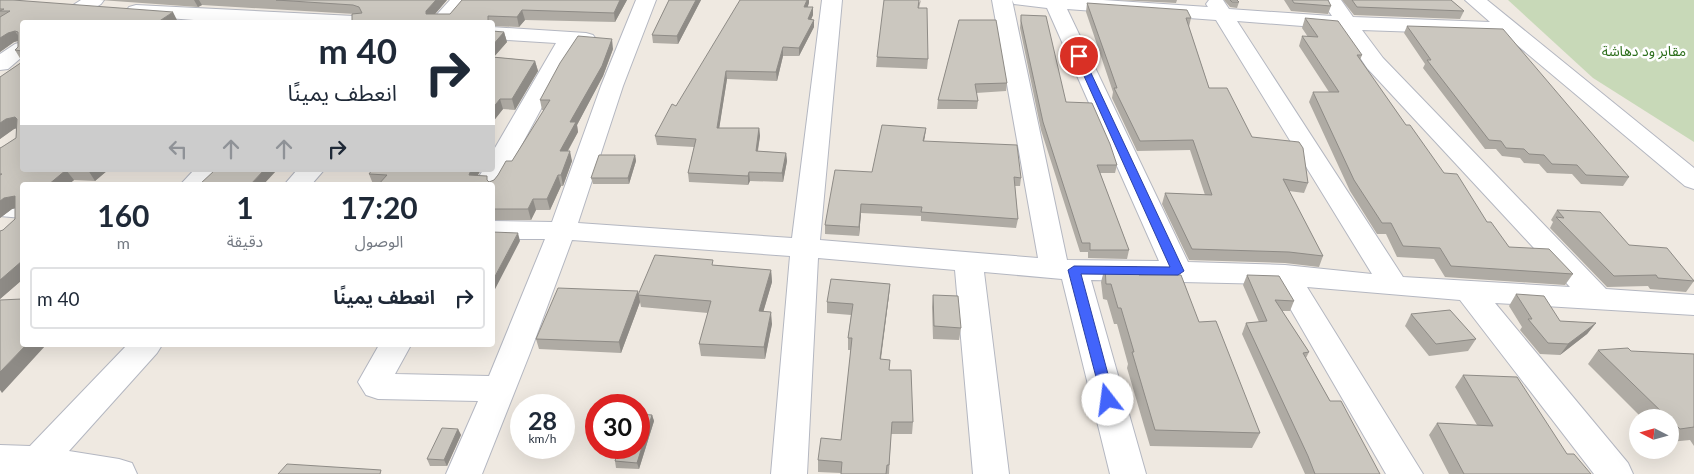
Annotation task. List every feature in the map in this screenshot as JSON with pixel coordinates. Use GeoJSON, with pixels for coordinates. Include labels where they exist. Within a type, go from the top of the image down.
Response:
{"type":"FeatureCollection","features":[{"type":"Feature","properties":{"kind":"street"},"geometry":{"type":"LineString","coordinates":[[202,19],[231,0]]}},
{"type":"Feature","properties":{"kind":"street"},"geometry":{"type":"LineString","coordinates":[[442,20],[461,0]]}},
{"type":"Feature","properties":{"kind":"street"},"geometry":{"type":"LineString","coordinates":[[464,474],[562,232],[627,41],[646,0]]}},
{"type":"Feature","properties":{"kind":"street"},"geometry":{"type":"LineString","coordinates":[[789,474],[805,248],[832,0]]}},
{"type":"Feature","properties":{"kind":"street"},"geometry":{"type":"LineString","coordinates":[[1002,0],[1064,269],[1128,474]]}},
{"type":"Feature","properties":{"kind":"street"},"geometry":{"type":"LineString","coordinates":[[1021,0],[1218,7],[1347,23],[1509,30]]}},
{"type":"Feature","properties":{"kind":"street"},"geometry":{"type":"LineString","coordinates":[[1331,0],[1375,63],[1597,298]]}},
{"type":"Feature","properties":{"kind":"street"},"geometry":{"type":"LineString","coordinates":[[1475,0],[1694,182]]}},
{"type":"Feature","properties":{"kind":"street"},"geometry":{"type":"LineString","coordinates":[[1054,2],[1178,271]]}},
{"type":"Feature","properties":{"kind":"street"},"geometry":{"type":"LineString","coordinates":[[57,13],[102,6],[202,19],[253,20]]}},
{"type":"Feature","properties":{"kind":"street"},"geometry":{"type":"LineString","coordinates":[[1218,7],[1394,286]]}},
{"type":"Feature","properties":{"kind":"street"},"geometry":{"type":"LineString","coordinates":[[495,33],[627,41]]}},
{"type":"Feature","properties":{"kind":"street"},"geometry":{"type":"LineString","coordinates":[[495,171],[569,38]]}},
{"type":"Feature","properties":{"kind":"street"},"geometry":{"type":"LineString","coordinates":[[0,64],[20,49]]}},
{"type":"Feature","properties":{"kind":"street"},"geometry":{"type":"LineString","coordinates":[[196,182],[206,172]]}},
{"type":"Feature","properties":{"kind":"street"},"geometry":{"type":"LineString","coordinates":[[300,182],[309,172]]}},
{"type":"Feature","properties":{"kind":"street"},"geometry":{"type":"LineString","coordinates":[[0,208],[20,210]]}},
{"type":"Feature","properties":{"kind":"street"},"geometry":{"type":"LineString","coordinates":[[0,234],[20,218]]}},
{"type":"Feature","properties":{"kind":"street"},"geometry":{"type":"LineString","coordinates":[[495,230],[562,232],[805,248],[1064,269],[1285,275],[1394,286],[1694,305]]}},
{"type":"Feature","properties":{"kind":"street"},"geometry":{"type":"LineString","coordinates":[[968,261],[991,474]]}},
{"type":"Feature","properties":{"kind":"street"},"geometry":{"type":"LineString","coordinates":[[1285,275],[1405,474]]}},
{"type":"Feature","properties":{"kind":"street"},"geometry":{"type":"LineString","coordinates":[[1468,290],[1615,474]]}},
{"type":"Feature","properties":{"kind":"street"},"geometry":{"type":"LineString","coordinates":[[32,467],[144,347]]}},
{"type":"Feature","properties":{"kind":"street"},"geometry":{"type":"LineString","coordinates":[[393,347],[374,382],[378,386],[500,389]]}},
{"type":"Feature","properties":{"kind":"street"},"geometry":{"type":"LineString","coordinates":[[0,460],[32,467],[119,474]]}},
{"type":"Feature","properties":{"kind":"green space","name":"مقابر ود دهاشة"},"geometry":{"type":"Polygon","coordinates":[[[1508,0],[1694,0],[1694,142],[1593,78],[1508,0]]]}},
{"type":"Feature","properties":{"kind":"building"},"geometry":{"type":"Polygon","coordinates":[[[0,0],[13,0],[173,12],[161,20],[20,20],[20,51],[15,50],[18,47],[18,32],[8,33],[0,38],[0,17],[10,11],[0,11],[4,9],[0,9],[0,0]]]}},
{"type":"Feature","properties":{"kind":"building"},"geometry":{"type":"Polygon","coordinates":[[[276,0],[436,0],[426,11],[426,14],[450,14],[462,0],[620,0],[614,13],[522,10],[517,17],[488,16],[488,20],[352,20],[352,14],[362,13],[359,7],[276,0]]]}},
{"type":"Feature","properties":{"kind":"building"},"geometry":{"type":"Polygon","coordinates":[[[669,0],[696,0],[677,36],[652,35],[669,0]]]}},
{"type":"Feature","properties":{"kind":"building"},"geometry":{"type":"Polygon","coordinates":[[[740,0],[807,0],[804,7],[813,7],[808,19],[814,20],[799,48],[783,47],[776,72],[726,71],[717,128],[759,128],[756,151],[786,153],[782,173],[749,172],[748,176],[688,173],[696,139],[655,136],[672,104],[676,106],[740,0]]]}},
{"type":"Feature","properties":{"kind":"building"},"geometry":{"type":"Polygon","coordinates":[[[884,0],[919,0],[918,8],[927,8],[928,59],[877,57],[884,0]]]}},
{"type":"Feature","properties":{"kind":"building"},"geometry":{"type":"Polygon","coordinates":[[[1292,0],[1328,0],[1331,6],[1294,3],[1292,0]]]}},
{"type":"Feature","properties":{"kind":"building"},"geometry":{"type":"Polygon","coordinates":[[[1352,0],[1451,0],[1464,11],[1357,7],[1352,0]]]}},
{"type":"Feature","properties":{"kind":"building"},"geometry":{"type":"Polygon","coordinates":[[[1087,3],[1187,10],[1191,18],[1186,18],[1209,88],[1227,88],[1252,137],[1299,142],[1303,148],[1308,183],[1283,179],[1323,256],[1289,252],[1192,249],[1165,193],[1212,195],[1193,140],[1140,141],[1114,88],[1117,88],[1087,3]]]}},
{"type":"Feature","properties":{"kind":"building"},"geometry":{"type":"Polygon","coordinates":[[[1021,15],[1046,16],[1066,102],[1092,103],[1117,165],[1097,165],[1129,250],[1090,250],[1090,243],[1082,243],[1043,122],[1021,15]]]}},
{"type":"Feature","properties":{"kind":"building"},"geometry":{"type":"Polygon","coordinates":[[[1305,18],[1338,21],[1362,55],[1357,55],[1406,125],[1410,125],[1444,173],[1457,174],[1487,222],[1491,222],[1509,247],[1549,249],[1573,274],[1451,266],[1440,248],[1403,246],[1391,223],[1382,223],[1354,180],[1313,92],[1339,92],[1302,36],[1318,37],[1305,18]]]}},
{"type":"Feature","properties":{"kind":"building"},"geometry":{"type":"Polygon","coordinates":[[[959,20],[996,20],[1007,83],[975,84],[978,101],[938,100],[959,20]]]}},
{"type":"Feature","properties":{"kind":"building"},"geometry":{"type":"Polygon","coordinates":[[[1407,26],[1503,29],[1629,177],[1586,175],[1577,165],[1552,164],[1544,155],[1529,154],[1524,149],[1506,148],[1501,141],[1489,140],[1427,60],[1431,60],[1407,26]]]}},
{"type":"Feature","properties":{"kind":"building"},"geometry":{"type":"Polygon","coordinates":[[[495,31],[504,32],[495,42],[495,31]]]}},
{"type":"Feature","properties":{"kind":"building"},"geometry":{"type":"Polygon","coordinates":[[[578,36],[612,39],[602,66],[570,122],[576,122],[560,151],[570,151],[561,175],[558,175],[547,199],[533,199],[528,209],[495,209],[495,182],[489,182],[494,180],[506,161],[512,161],[550,100],[540,100],[560,63],[578,36]]]}},
{"type":"Feature","properties":{"kind":"building"},"geometry":{"type":"Polygon","coordinates":[[[495,57],[535,61],[512,99],[500,99],[495,105],[495,57]]]}},
{"type":"Feature","properties":{"kind":"building"},"geometry":{"type":"Polygon","coordinates":[[[20,63],[20,172],[64,172],[52,182],[20,182],[20,263],[0,280],[0,231],[15,219],[15,196],[4,198],[0,201],[0,175],[2,174],[0,174],[0,148],[16,138],[17,119],[15,117],[6,119],[0,123],[0,77],[20,63]]]}},
{"type":"Feature","properties":{"kind":"building"},"geometry":{"type":"Polygon","coordinates":[[[882,125],[926,128],[923,141],[1017,145],[1021,178],[1014,177],[1018,219],[921,212],[922,207],[861,204],[859,227],[825,225],[835,170],[872,172],[882,125]]]}},
{"type":"Feature","properties":{"kind":"building"},"geometry":{"type":"Polygon","coordinates":[[[599,155],[635,155],[628,178],[591,178],[599,155]]]}},
{"type":"Feature","properties":{"kind":"building"},"geometry":{"type":"Polygon","coordinates":[[[213,172],[262,172],[253,182],[202,182],[213,172]]]}},
{"type":"Feature","properties":{"kind":"building"},"geometry":{"type":"Polygon","coordinates":[[[370,172],[470,172],[469,175],[487,176],[489,182],[381,182],[387,175],[369,174],[370,172]]]}},
{"type":"Feature","properties":{"kind":"building"},"geometry":{"type":"Polygon","coordinates":[[[1557,210],[1600,212],[1629,245],[1667,248],[1694,281],[1658,278],[1656,275],[1614,276],[1556,217],[1564,218],[1557,210]]]}},
{"type":"Feature","properties":{"kind":"building"},"geometry":{"type":"Polygon","coordinates":[[[495,232],[518,233],[495,276],[495,232]]]}},
{"type":"Feature","properties":{"kind":"building"},"geometry":{"type":"Polygon","coordinates":[[[655,255],[713,260],[712,265],[771,270],[759,311],[771,312],[764,347],[699,344],[711,301],[638,295],[655,255]]]}},
{"type":"Feature","properties":{"kind":"building"},"geometry":{"type":"Polygon","coordinates":[[[1105,267],[1137,267],[1139,275],[1181,275],[1199,322],[1216,321],[1260,433],[1155,430],[1121,308],[1118,308],[1111,284],[1106,284],[1105,267]]]}},
{"type":"Feature","properties":{"kind":"building"},"geometry":{"type":"Polygon","coordinates":[[[1247,275],[1279,276],[1294,301],[1275,300],[1309,352],[1303,353],[1330,401],[1341,401],[1380,474],[1315,474],[1246,323],[1267,321],[1247,275]]]}},
{"type":"Feature","properties":{"kind":"building"},"geometry":{"type":"Polygon","coordinates":[[[831,279],[890,284],[880,359],[890,360],[889,370],[911,370],[913,422],[892,422],[889,465],[887,465],[886,474],[841,474],[842,462],[818,460],[821,438],[841,440],[852,338],[848,338],[853,304],[827,302],[831,279]]]}},
{"type":"Feature","properties":{"kind":"building"},"geometry":{"type":"Polygon","coordinates":[[[558,288],[638,291],[619,342],[536,339],[558,288]]]}},
{"type":"Feature","properties":{"kind":"building"},"geometry":{"type":"Polygon","coordinates":[[[1516,294],[1544,296],[1560,321],[1596,323],[1568,344],[1548,343],[1528,319],[1532,319],[1516,294]]]}},
{"type":"Feature","properties":{"kind":"building"},"geometry":{"type":"Polygon","coordinates":[[[933,295],[958,296],[961,328],[934,326],[933,295]]]}},
{"type":"Feature","properties":{"kind":"building"},"geometry":{"type":"Polygon","coordinates":[[[20,299],[20,347],[24,347],[0,372],[0,300],[20,299]]]}},
{"type":"Feature","properties":{"kind":"building"},"geometry":{"type":"Polygon","coordinates":[[[1450,310],[1476,339],[1436,344],[1411,314],[1450,310]]]}},
{"type":"Feature","properties":{"kind":"building"},"geometry":{"type":"Polygon","coordinates":[[[1628,348],[1631,351],[1694,354],[1694,427],[1680,429],[1679,409],[1659,409],[1598,350],[1628,348]]]}},
{"type":"Feature","properties":{"kind":"building"},"geometry":{"type":"Polygon","coordinates":[[[1463,375],[1517,377],[1567,454],[1574,454],[1591,474],[1464,474],[1437,423],[1493,426],[1463,375]]]}},
{"type":"Feature","properties":{"kind":"building"},"geometry":{"type":"Polygon","coordinates":[[[442,428],[458,429],[444,460],[427,459],[442,428]]]}},
{"type":"Feature","properties":{"kind":"building"},"geometry":{"type":"Polygon","coordinates":[[[616,459],[638,459],[637,463],[615,461],[616,459]]]}},
{"type":"Feature","properties":{"kind":"building"},"geometry":{"type":"Polygon","coordinates":[[[287,464],[381,470],[380,474],[278,474],[287,464]]]}},
{"type":"Feature","properties":{"kind":"route"},"geometry":{"type":"LineString","coordinates":[[1079,56],[1178,271],[1074,270],[1108,400]]}}]}
